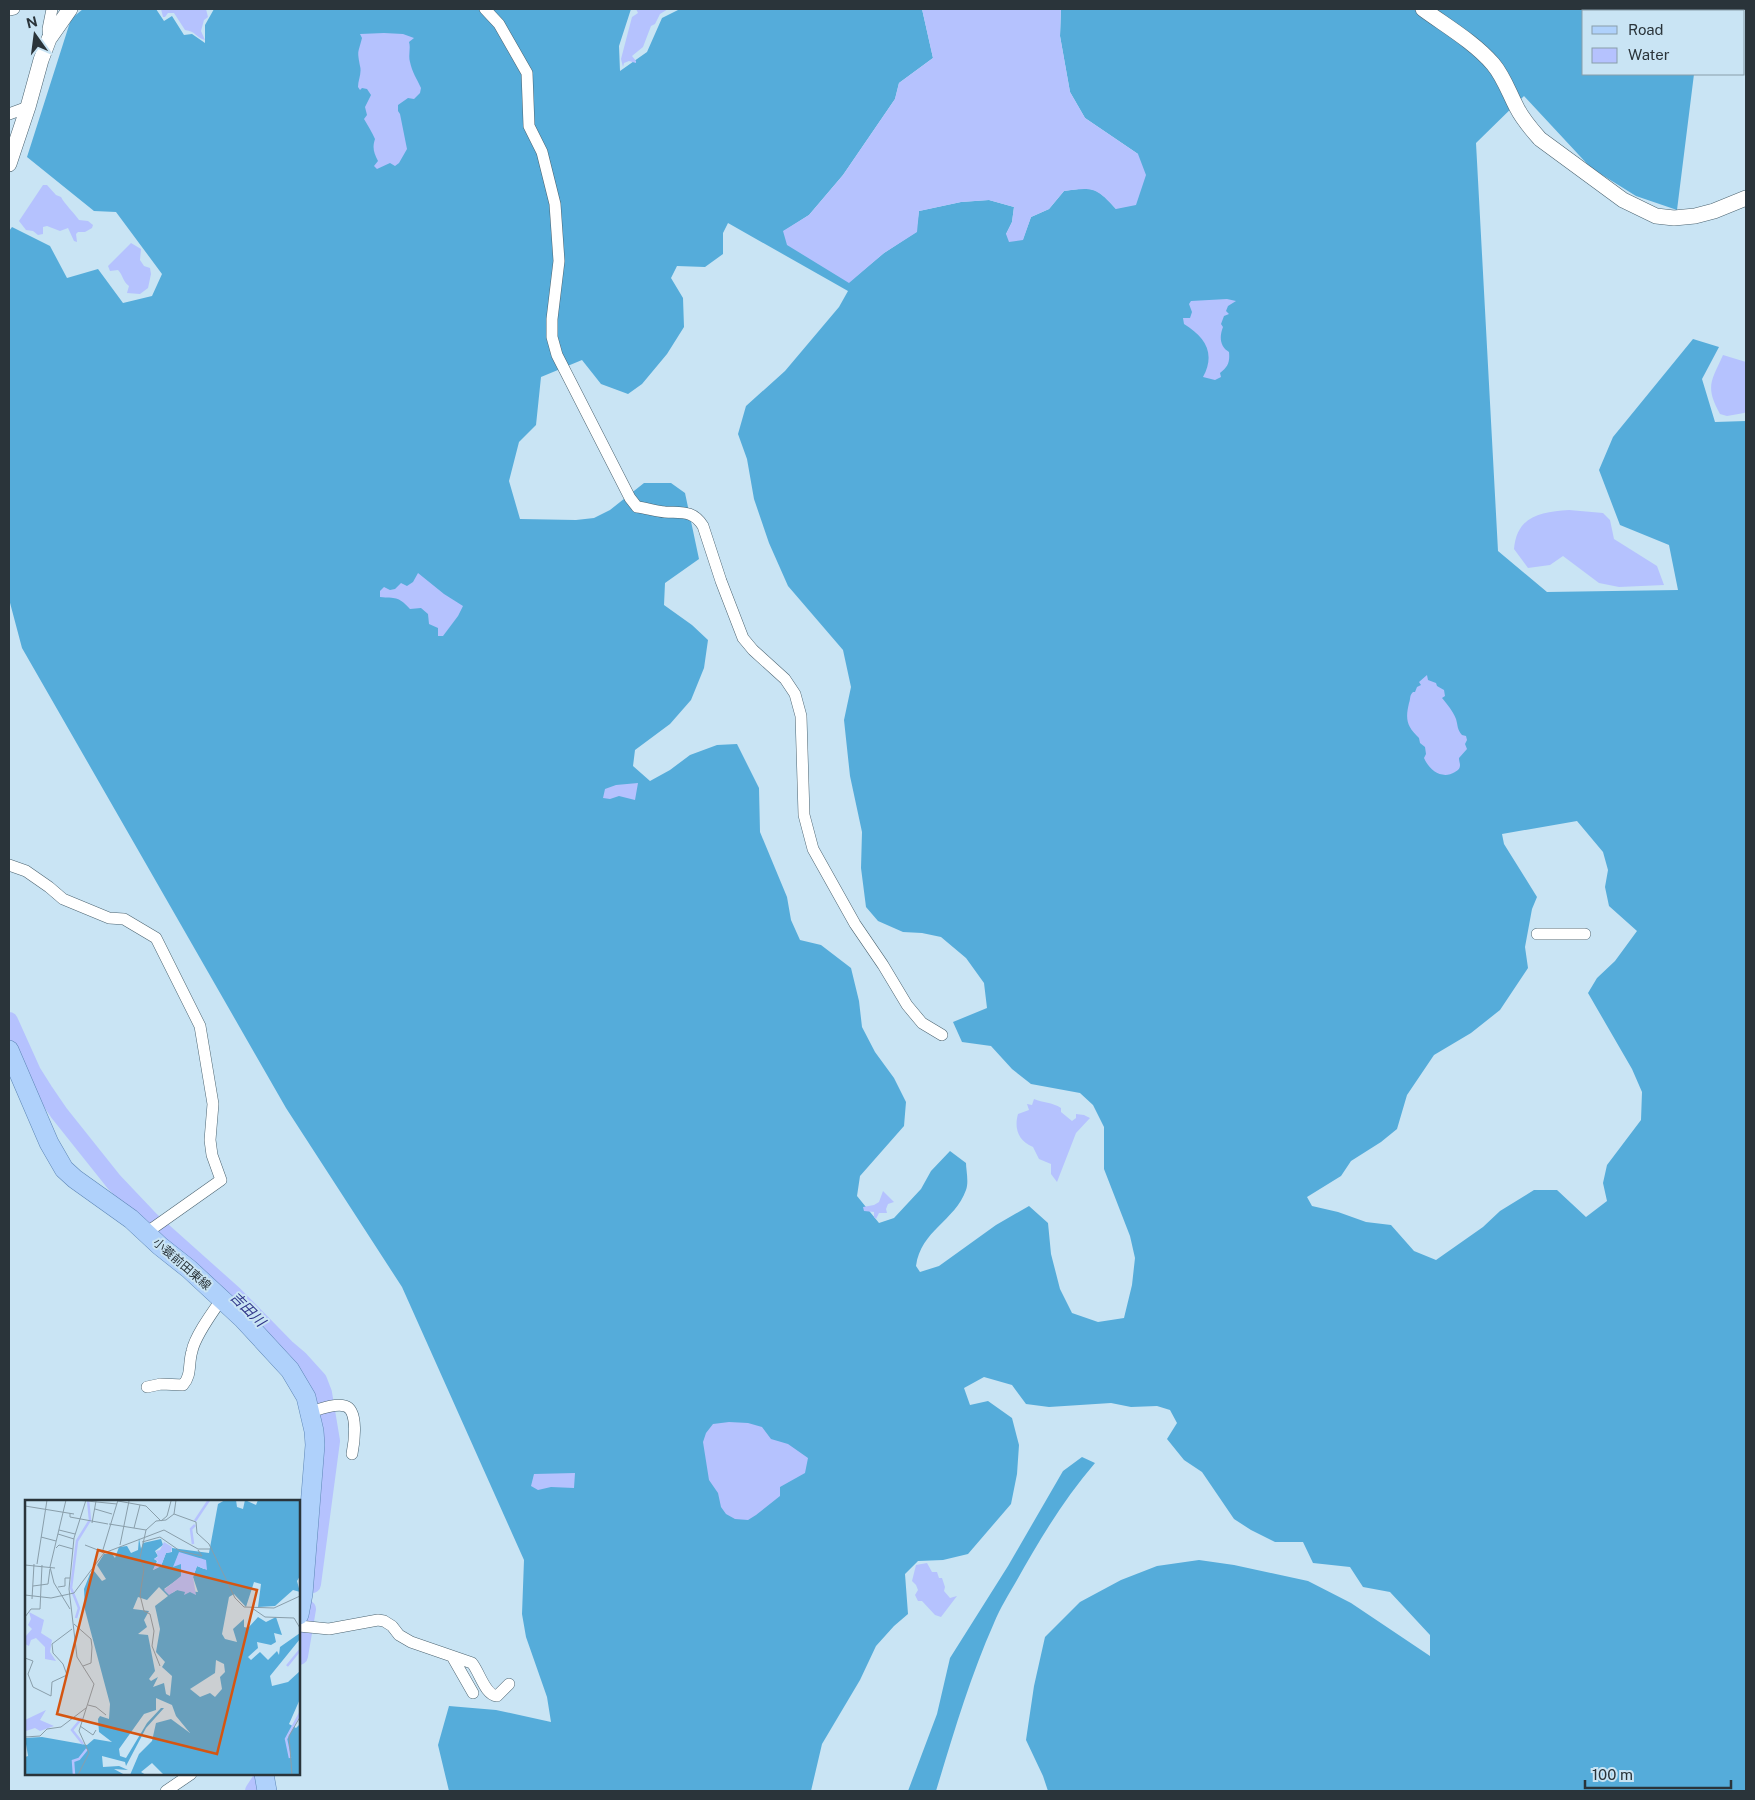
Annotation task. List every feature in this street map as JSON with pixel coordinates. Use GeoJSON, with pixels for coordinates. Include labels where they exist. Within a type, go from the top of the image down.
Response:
{"type":"FeatureCollection","features":[{"type":"Feature","properties":{"kind":"main road","name":"小蓑前田東線"},"geometry":{"type":"LineString","coordinates":[[9,1050],[48,1143],[64,1169],[147,1232],[243,1319],[290,1370],[314,1411],[314,1463],[302,1624]]}},
{"type":"Feature","properties":{"kind":"street"},"geometry":{"type":"LineString","coordinates":[[9,10],[14,9]]}},
{"type":"Feature","properties":{"kind":"street"},"geometry":{"type":"LineString","coordinates":[[50,40],[48,29],[52,9]]}},
{"type":"Feature","properties":{"kind":"street"},"geometry":{"type":"LineString","coordinates":[[9,164],[41,60],[50,40],[70,9]]}},
{"type":"Feature","properties":{"kind":"street"},"geometry":{"type":"LineString","coordinates":[[485,9],[499,24],[526,73],[529,126],[542,152],[555,204],[559,261],[552,319],[552,337],[558,355],[630,498],[637,507],[664,512],[686,512],[698,519],[703,526],[721,581],[743,638],[753,650],[786,679],[795,694],[800,716],[804,815],[813,849],[855,924],[883,965],[906,1005],[922,1023],[942,1035]]}},
{"type":"Feature","properties":{"kind":"street"},"geometry":{"type":"LineString","coordinates":[[1423,9],[1461,36],[1492,63],[1502,77],[1518,110],[1540,139],[1623,200],[1656,216],[1674,218],[1695,216],[1744,200]]}},
{"type":"Feature","properties":{"kind":"street"},"geometry":{"type":"LineString","coordinates":[[9,114],[28,107]]}},
{"type":"Feature","properties":{"kind":"street"},"geometry":{"type":"LineString","coordinates":[[9,865],[26,870],[63,899],[109,918],[124,919],[156,938],[200,1026],[213,1104],[210,1140],[212,1155],[222,1180],[147,1232]]}},
{"type":"Feature","properties":{"kind":"street"},"geometry":{"type":"LineString","coordinates":[[1538,934],[1585,934]]}},
{"type":"Feature","properties":{"kind":"street"},"geometry":{"type":"LineString","coordinates":[[147,1388],[161,1384],[183,1385],[188,1379],[192,1351],[208,1319],[222,1300]]}},
{"type":"Feature","properties":{"kind":"street"},"geometry":{"type":"LineString","coordinates":[[314,1411],[335,1405],[344,1405],[349,1408],[353,1416],[355,1435],[352,1454]]}},
{"type":"Feature","properties":{"kind":"street"},"geometry":{"type":"LineString","coordinates":[[302,1624],[330,1629],[378,1620],[384,1621],[392,1626],[399,1635],[411,1642],[472,1663],[479,1672],[486,1690],[492,1695],[498,1696],[509,1684]]}},
{"type":"Feature","properties":{"kind":"street"},"geometry":{"type":"LineString","coordinates":[[454,1658],[473,1693]]}},
{"type":"Feature","properties":{"kind":"street"},"geometry":{"type":"LineString","coordinates":[[166,1791],[190,1775]]}},
{"type":"Feature","properties":{"kind":"shaded area"},"geometry":{"type":"Polygon","coordinates":[[[83,9],[156,9],[164,21],[172,16],[184,35],[192,34],[205,43],[205,25],[214,9],[631,9],[619,46],[620,71],[647,52],[662,18],[680,9],[922,9],[933,58],[899,83],[895,99],[843,175],[809,215],[784,231],[849,282],[884,253],[916,232],[919,211],[961,202],[989,200],[1014,207],[1012,222],[1006,234],[1023,239],[1031,217],[1049,209],[1064,191],[1093,190],[1104,196],[1116,209],[1138,154],[1085,118],[1070,92],[1060,36],[1061,9],[1693,9],[1582,10],[1582,75],[1694,75],[1677,210],[1636,196],[1591,168],[1524,96],[1476,143],[1498,551],[1547,592],[1678,590],[1669,545],[1620,525],[1599,470],[1613,437],[1693,339],[1719,347],[1702,379],[1715,422],[1746,421],[1746,1791],[1048,1791],[1026,1740],[1034,1686],[1045,1637],[1080,1602],[1121,1580],[1157,1566],[1199,1560],[1234,1565],[1308,1581],[1351,1603],[1430,1656],[1430,1635],[1390,1592],[1363,1587],[1350,1567],[1313,1563],[1303,1542],[1275,1542],[1234,1519],[1202,1472],[1184,1460],[1167,1439],[1177,1423],[1170,1410],[1157,1406],[1131,1407],[1111,1403],[1049,1407],[1026,1404],[1012,1385],[984,1377],[964,1388],[970,1405],[988,1401],[1012,1418],[1019,1445],[1017,1474],[1011,1504],[968,1554],[943,1560],[918,1561],[905,1574],[908,1614],[876,1646],[860,1680],[822,1744],[811,1791],[449,1791],[438,1745],[449,1706],[496,1710],[551,1722],[547,1697],[526,1637],[522,1614],[524,1560],[402,1287],[286,1108],[22,648],[9,599],[9,231],[12,227],[50,246],[67,278],[98,269],[123,303],[152,296],[162,274],[116,212],[94,211],[27,157],[71,19],[83,9]],[[728,223],[723,233],[723,254],[705,267],[677,266],[671,278],[683,298],[684,327],[667,354],[642,384],[628,394],[601,384],[582,360],[541,377],[536,425],[519,442],[509,481],[520,519],[576,520],[594,518],[610,510],[644,483],[671,483],[685,493],[699,559],[665,583],[664,605],[692,625],[708,640],[704,668],[691,700],[670,724],[635,750],[633,766],[650,781],[670,770],[690,755],[717,745],[737,744],[759,788],[760,832],[787,897],[791,920],[800,940],[821,945],[851,968],[859,1001],[862,1027],[875,1052],[894,1078],[906,1102],[904,1126],[860,1176],[857,1196],[879,1223],[894,1218],[921,1189],[931,1171],[950,1151],[966,1163],[967,1187],[961,1201],[924,1243],[916,1266],[920,1272],[939,1266],[996,1225],[1029,1206],[1048,1223],[1051,1254],[1060,1289],[1072,1313],[1098,1322],[1124,1318],[1132,1285],[1135,1258],[1130,1236],[1104,1169],[1104,1127],[1093,1105],[1080,1093],[1031,1084],[1012,1069],[991,1046],[962,1042],[953,1022],[987,1008],[984,983],[966,958],[941,937],[903,932],[878,921],[866,907],[861,868],[862,832],[850,776],[844,720],[851,687],[843,650],[788,586],[769,543],[754,499],[747,459],[738,434],[746,406],[785,371],[839,307],[848,291],[728,223]],[[1577,821],[1502,834],[1504,844],[1537,897],[1532,909],[1525,947],[1528,968],[1500,1010],[1471,1033],[1434,1055],[1407,1095],[1397,1129],[1381,1142],[1351,1161],[1341,1176],[1307,1197],[1312,1206],[1338,1212],[1366,1222],[1391,1225],[1414,1251],[1436,1260],[1483,1227],[1500,1211],[1534,1190],[1557,1190],[1586,1217],[1607,1201],[1603,1183],[1607,1165],[1641,1120],[1642,1092],[1632,1069],[1588,993],[1597,978],[1615,961],[1637,931],[1609,906],[1605,887],[1608,870],[1603,852],[1577,821]]]}},
{"type":"Feature","properties":{"kind":"shaded area"},"geometry":{"type":"Polygon","coordinates":[[[1082,1457],[1095,1463],[1073,1491],[1035,1549],[999,1612],[985,1643],[955,1727],[936,1791],[908,1791],[937,1714],[950,1658],[1008,1566],[1063,1471],[1082,1457]]]}},
{"type":"Feature","properties":{"kind":"water"},"geometry":{"type":"Polygon","coordinates":[[[161,9],[206,9],[208,17],[204,20],[201,31],[205,40],[185,30],[174,13],[168,13],[163,17],[161,9]]]}},
{"type":"Feature","properties":{"kind":"water"},"geometry":{"type":"Polygon","coordinates":[[[636,9],[668,9],[660,14],[655,24],[651,26],[643,47],[632,56],[636,63],[629,61],[624,63],[623,67],[621,59],[632,17],[638,13],[636,9]]]}},
{"type":"Feature","properties":{"kind":"water"},"geometry":{"type":"Polygon","coordinates":[[[922,9],[1061,9],[1060,36],[1070,92],[1085,118],[1138,154],[1146,175],[1136,205],[1116,209],[1104,196],[1093,190],[1064,191],[1049,209],[1031,217],[1023,240],[1009,242],[1006,234],[1012,222],[1014,207],[989,200],[961,202],[919,211],[917,232],[884,253],[849,283],[787,245],[783,231],[809,215],[843,175],[895,99],[899,83],[933,58],[922,9]]]}},
{"type":"Feature","properties":{"kind":"water"},"geometry":{"type":"Polygon","coordinates":[[[360,34],[403,34],[414,38],[409,42],[409,59],[421,88],[420,93],[414,99],[408,98],[398,105],[407,149],[399,163],[395,166],[390,163],[377,169],[374,166],[378,161],[374,150],[375,139],[364,119],[367,115],[365,107],[371,95],[367,89],[362,88],[360,90],[358,87],[361,71],[358,52],[362,38],[360,34]]]}},
{"type":"Feature","properties":{"kind":"water"},"geometry":{"type":"Polygon","coordinates":[[[43,185],[47,185],[56,195],[61,197],[79,220],[88,221],[93,225],[92,228],[85,232],[78,232],[76,234],[77,242],[74,241],[68,228],[60,231],[47,226],[43,227],[43,234],[38,235],[33,231],[26,230],[19,221],[43,185]]]}},
{"type":"Feature","properties":{"kind":"water"},"geometry":{"type":"Polygon","coordinates":[[[131,243],[141,249],[140,260],[144,266],[150,268],[151,274],[148,288],[140,294],[127,293],[129,286],[125,283],[120,272],[118,270],[110,271],[108,266],[131,243]]]}},
{"type":"Feature","properties":{"kind":"water"},"geometry":{"type":"Polygon","coordinates":[[[1227,299],[1236,301],[1228,306],[1226,311],[1229,314],[1224,316],[1221,324],[1223,327],[1221,341],[1229,352],[1229,359],[1227,366],[1220,373],[1221,377],[1215,380],[1203,377],[1208,360],[1206,346],[1198,334],[1184,324],[1183,318],[1190,318],[1192,312],[1189,304],[1191,301],[1227,299]]]}},
{"type":"Feature","properties":{"kind":"water"},"geometry":{"type":"Polygon","coordinates":[[[1723,355],[1746,362],[1746,412],[1744,413],[1727,416],[1720,414],[1712,397],[1711,384],[1723,355]]]}},
{"type":"Feature","properties":{"kind":"water"},"geometry":{"type":"Polygon","coordinates":[[[1569,510],[1603,513],[1610,520],[1614,539],[1657,566],[1664,585],[1619,587],[1599,583],[1563,556],[1550,565],[1528,568],[1514,549],[1520,529],[1532,518],[1549,512],[1569,510]]]}},
{"type":"Feature","properties":{"kind":"water"},"geometry":{"type":"Polygon","coordinates":[[[418,573],[444,594],[463,606],[443,636],[438,636],[438,628],[429,624],[428,614],[421,608],[410,609],[399,600],[380,597],[380,591],[384,587],[390,590],[395,589],[401,583],[407,586],[413,582],[418,573]]]}},
{"type":"Feature","properties":{"kind":"water"},"geometry":{"type":"Polygon","coordinates":[[[1427,675],[1428,680],[1436,683],[1437,686],[1444,690],[1445,696],[1442,698],[1453,713],[1459,731],[1462,735],[1466,736],[1467,740],[1465,744],[1467,749],[1459,758],[1459,768],[1450,774],[1441,774],[1429,766],[1424,758],[1426,754],[1425,747],[1420,743],[1419,738],[1408,722],[1407,714],[1411,695],[1421,685],[1419,682],[1427,675]]]}},
{"type":"Feature","properties":{"kind":"water"},"geometry":{"type":"Polygon","coordinates":[[[638,783],[635,800],[619,796],[610,799],[603,798],[605,789],[616,785],[638,783]]]}},
{"type":"Feature","properties":{"kind":"water"},"geometry":{"type":"Polygon","coordinates":[[[1034,1099],[1061,1108],[1061,1112],[1072,1121],[1076,1118],[1076,1114],[1090,1118],[1076,1133],[1057,1182],[1051,1174],[1051,1164],[1039,1159],[1033,1147],[1024,1141],[1018,1133],[1018,1114],[1029,1110],[1027,1104],[1032,1105],[1034,1099]]]}},
{"type":"Feature","properties":{"kind":"water"},"geometry":{"type":"Polygon","coordinates":[[[883,1191],[894,1202],[888,1204],[887,1213],[879,1213],[876,1219],[874,1212],[864,1211],[863,1207],[879,1202],[883,1191]]]}},
{"type":"Feature","properties":{"kind":"water"},"geometry":{"type":"Polygon","coordinates":[[[729,1422],[748,1423],[762,1427],[771,1439],[788,1444],[808,1458],[805,1473],[780,1487],[780,1496],[748,1520],[735,1519],[726,1514],[721,1507],[718,1493],[709,1480],[703,1442],[706,1433],[713,1424],[729,1422]]]}},
{"type":"Feature","properties":{"kind":"water"},"geometry":{"type":"Polygon","coordinates":[[[575,1473],[574,1488],[551,1487],[538,1490],[531,1486],[534,1474],[575,1473]]]}},
{"type":"Feature","properties":{"kind":"water"},"geometry":{"type":"Polygon","coordinates":[[[927,1563],[932,1572],[937,1572],[939,1578],[942,1578],[945,1587],[944,1591],[950,1598],[957,1596],[941,1617],[935,1615],[922,1601],[918,1601],[915,1595],[918,1590],[912,1581],[916,1565],[927,1563]]]}},
{"type":"Feature","properties":{"kind":"waterway","name":"吉田川"},"geometry":{"type":"LineString","coordinates":[[9,1021],[32,1072],[44,1091],[59,1113],[114,1182],[150,1220],[234,1295],[318,1380],[323,1393],[331,1441],[312,1584]]}},
{"type":"Feature","properties":{"kind":"waterway","name":"吉田川"},"geometry":{"type":"LineString","coordinates":[[300,1650],[307,1609]]}},
{"type":"Feature","properties":{"kind":"waterway","name":"吉田川"},"geometry":{"type":"LineString","coordinates":[[254,1791],[264,1775]]}}]}
